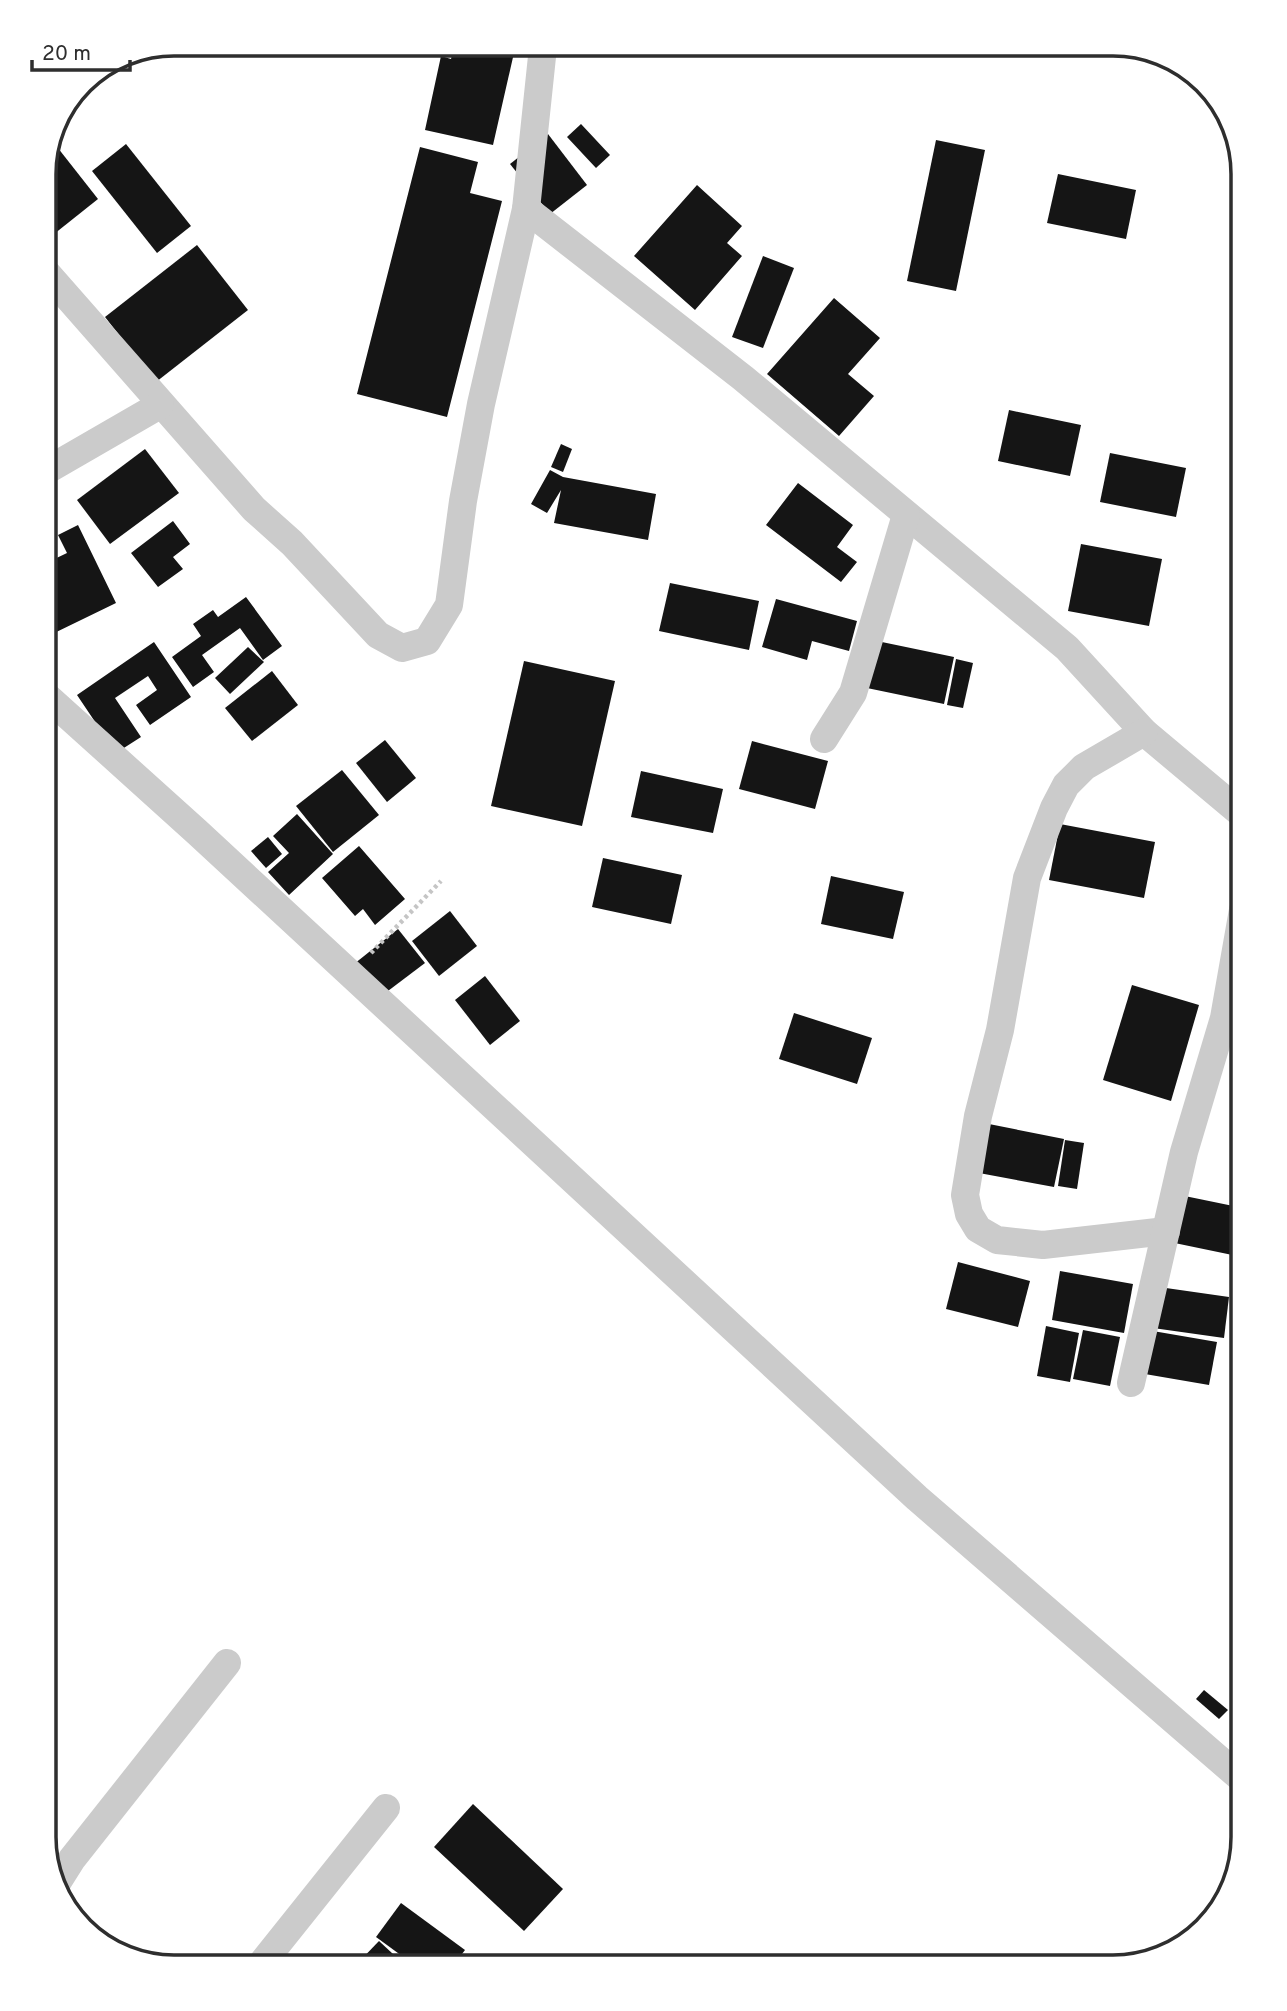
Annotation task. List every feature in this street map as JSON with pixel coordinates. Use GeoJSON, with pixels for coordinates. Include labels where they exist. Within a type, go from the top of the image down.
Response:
{"type":"FeatureCollection","features":[{"type":"Feature","properties":{"kind":"street"},"geometry":{"type":"LineString","coordinates":[[56,284],[254,509],[292,542],[378,635],[402,648],[427,641],[449,605],[463,501],[481,404],[526,209],[542,56]]}},
{"type":"Feature","properties":{"kind":"street"},"geometry":{"type":"LineString","coordinates":[[526,209],[743,378],[1067,648],[1144,732],[1231,805]]}},
{"type":"Feature","properties":{"kind":"street"},"geometry":{"type":"LineString","coordinates":[[56,465],[160,405]]}},
{"type":"Feature","properties":{"kind":"street"},"geometry":{"type":"LineString","coordinates":[[824,739],[853,693],[906,515]]}},
{"type":"Feature","properties":{"kind":"street"},"geometry":{"type":"LineString","coordinates":[[56,705],[917,1497],[1231,1770]]}},
{"type":"Feature","properties":{"kind":"street"},"geometry":{"type":"LineString","coordinates":[[1144,732],[1084,767],[1066,785],[1054,808],[1027,878],[1000,1030],[978,1116],[965,1195],[968,1214],[978,1228],[997,1240],[1043,1245],[1166,1231]]}},
{"type":"Feature","properties":{"kind":"street"},"geometry":{"type":"LineString","coordinates":[[1130,1383],[1184,1152],[1224,1018],[1231,978]]}},
{"type":"Feature","properties":{"kind":"street"},"geometry":{"type":"LineString","coordinates":[[62,1874],[227,1663]]}},
{"type":"Feature","properties":{"kind":"street"},"geometry":{"type":"LineString","coordinates":[[270,1955],[386,1808]]}},
{"type":"Feature","properties":{"kind":"path"},"geometry":{"type":"LineString","coordinates":[[351,974],[441,881]]}},
{"type":"Feature","properties":{"kind":"building"},"geometry":{"type":"Polygon","coordinates":[[[441,56],[451,59],[452,56],[513,56],[493,145],[425,130],[441,56]]]}},
{"type":"Feature","properties":{"kind":"building"},"geometry":{"type":"Polygon","coordinates":[[[581,124],[610,155],[596,168],[567,137],[581,124]]]}},
{"type":"Feature","properties":{"kind":"building"},"geometry":{"type":"Polygon","coordinates":[[[548,134],[587,185],[550,214],[510,164],[548,134]]]}},
{"type":"Feature","properties":{"kind":"building"},"geometry":{"type":"Polygon","coordinates":[[[936,140],[985,150],[956,291],[907,281],[936,140]]]}},
{"type":"Feature","properties":{"kind":"building"},"geometry":{"type":"Polygon","coordinates":[[[126,144],[191,226],[157,253],[92,171],[126,144]]]}},
{"type":"Feature","properties":{"kind":"building"},"geometry":{"type":"Polygon","coordinates":[[[420,147],[478,162],[470,193],[502,201],[447,417],[357,394],[420,147]]]}},
{"type":"Feature","properties":{"kind":"building"},"geometry":{"type":"Polygon","coordinates":[[[59,149],[98,199],[56,232],[56,166],[59,149]]]}},
{"type":"Feature","properties":{"kind":"building"},"geometry":{"type":"Polygon","coordinates":[[[1058,174],[1136,190],[1126,239],[1047,223],[1058,174]]]}},
{"type":"Feature","properties":{"kind":"building"},"geometry":{"type":"Polygon","coordinates":[[[697,185],[742,226],[727,243],[742,256],[695,310],[634,256],[697,185]]]}},
{"type":"Feature","properties":{"kind":"building"},"geometry":{"type":"Polygon","coordinates":[[[197,245],[248,310],[156,382],[105,317],[197,245]]]}},
{"type":"Feature","properties":{"kind":"building"},"geometry":{"type":"Polygon","coordinates":[[[763,256],[794,268],[763,348],[732,337],[763,256]]]}},
{"type":"Feature","properties":{"kind":"building"},"geometry":{"type":"Polygon","coordinates":[[[834,298],[880,338],[848,374],[874,396],[839,436],[767,374],[834,298]]]}},
{"type":"Feature","properties":{"kind":"building"},"geometry":{"type":"Polygon","coordinates":[[[1009,410],[1081,425],[1070,476],[998,461],[1009,410]]]}},
{"type":"Feature","properties":{"kind":"building"},"geometry":{"type":"Polygon","coordinates":[[[561,444],[572,449],[563,472],[551,467],[561,444]]]}},
{"type":"Feature","properties":{"kind":"building"},"geometry":{"type":"Polygon","coordinates":[[[145,449],[179,493],[110,544],[77,500],[145,449]]]}},
{"type":"Feature","properties":{"kind":"building"},"geometry":{"type":"Polygon","coordinates":[[[1110,453],[1186,468],[1176,517],[1100,502],[1110,453]]]}},
{"type":"Feature","properties":{"kind":"building"},"geometry":{"type":"Polygon","coordinates":[[[550,470],[563,477],[656,494],[648,540],[554,523],[561,490],[547,513],[531,504],[550,470]]]}},
{"type":"Feature","properties":{"kind":"building"},"geometry":{"type":"Polygon","coordinates":[[[798,483],[853,525],[837,547],[857,562],[841,582],[766,525],[798,483]]]}},
{"type":"Feature","properties":{"kind":"building"},"geometry":{"type":"Polygon","coordinates":[[[173,521],[190,544],[173,557],[183,569],[158,587],[131,553],[173,521]]]}},
{"type":"Feature","properties":{"kind":"building"},"geometry":{"type":"Polygon","coordinates":[[[78,525],[116,603],[56,632],[56,558],[67,553],[58,535],[78,525]]]}},
{"type":"Feature","properties":{"kind":"building"},"geometry":{"type":"Polygon","coordinates":[[[1081,544],[1162,559],[1149,626],[1068,611],[1081,544]]]}},
{"type":"Feature","properties":{"kind":"building"},"geometry":{"type":"Polygon","coordinates":[[[670,583],[759,601],[749,650],[659,631],[670,583]]]}},
{"type":"Feature","properties":{"kind":"building"},"geometry":{"type":"Polygon","coordinates":[[[246,597],[282,646],[263,660],[240,628],[202,655],[214,672],[193,687],[172,657],[201,636],[193,624],[213,610],[218,617],[246,597]]]}},
{"type":"Feature","properties":{"kind":"building"},"geometry":{"type":"Polygon","coordinates":[[[776,599],[857,621],[849,651],[812,641],[807,660],[762,647],[776,599]]]}},
{"type":"Feature","properties":{"kind":"building"},"geometry":{"type":"Polygon","coordinates":[[[877,641],[954,657],[944,704],[867,688],[877,641]]]}},
{"type":"Feature","properties":{"kind":"building"},"geometry":{"type":"Polygon","coordinates":[[[154,642],[191,697],[150,725],[136,705],[157,690],[148,676],[115,698],[141,737],[116,753],[77,695],[154,642]]]}},
{"type":"Feature","properties":{"kind":"building"},"geometry":{"type":"Polygon","coordinates":[[[248,647],[264,662],[230,694],[215,678],[248,647]]]}},
{"type":"Feature","properties":{"kind":"building"},"geometry":{"type":"Polygon","coordinates":[[[956,659],[973,663],[963,708],[947,705],[956,659]]]}},
{"type":"Feature","properties":{"kind":"building"},"geometry":{"type":"Polygon","coordinates":[[[524,661],[615,681],[582,826],[491,806],[524,661]]]}},
{"type":"Feature","properties":{"kind":"building"},"geometry":{"type":"Polygon","coordinates":[[[272,671],[298,705],[252,741],[225,708],[272,671]]]}},
{"type":"Feature","properties":{"kind":"building"},"geometry":{"type":"Polygon","coordinates":[[[385,740],[416,778],[387,802],[356,763],[385,740]]]}},
{"type":"Feature","properties":{"kind":"building"},"geometry":{"type":"Polygon","coordinates":[[[752,741],[828,761],[815,809],[739,789],[752,741]]]}},
{"type":"Feature","properties":{"kind":"building"},"geometry":{"type":"Polygon","coordinates":[[[342,770],[379,815],[333,852],[296,806],[342,770]]]}},
{"type":"Feature","properties":{"kind":"building"},"geometry":{"type":"Polygon","coordinates":[[[641,771],[723,789],[713,833],[631,817],[641,771]]]}},
{"type":"Feature","properties":{"kind":"building"},"geometry":{"type":"Polygon","coordinates":[[[297,814],[333,854],[289,895],[268,872],[289,853],[273,836],[297,814]]]}},
{"type":"Feature","properties":{"kind":"building"},"geometry":{"type":"Polygon","coordinates":[[[1060,824],[1155,842],[1144,898],[1049,880],[1060,824]]]}},
{"type":"Feature","properties":{"kind":"building"},"geometry":{"type":"Polygon","coordinates":[[[268,837],[282,854],[266,868],[251,851],[268,837]]]}},
{"type":"Feature","properties":{"kind":"building"},"geometry":{"type":"Polygon","coordinates":[[[359,846],[405,899],[375,925],[363,909],[355,916],[322,878],[359,846]]]}},
{"type":"Feature","properties":{"kind":"building"},"geometry":{"type":"Polygon","coordinates":[[[603,858],[682,875],[671,924],[592,907],[603,858]]]}},
{"type":"Feature","properties":{"kind":"building"},"geometry":{"type":"Polygon","coordinates":[[[831,876],[904,892],[893,939],[821,924],[831,876]]]}},
{"type":"Feature","properties":{"kind":"building"},"geometry":{"type":"Polygon","coordinates":[[[450,911],[477,946],[439,976],[412,941],[450,911]]]}},
{"type":"Feature","properties":{"kind":"building"},"geometry":{"type":"Polygon","coordinates":[[[398,929],[425,963],[380,997],[354,964],[398,929]]]}},
{"type":"Feature","properties":{"kind":"building"},"geometry":{"type":"Polygon","coordinates":[[[485,976],[520,1021],[490,1045],[455,1000],[485,976]]]}},
{"type":"Feature","properties":{"kind":"building"},"geometry":{"type":"Polygon","coordinates":[[[1132,985],[1199,1005],[1171,1101],[1103,1080],[1132,985]]]}},
{"type":"Feature","properties":{"kind":"building"},"geometry":{"type":"Polygon","coordinates":[[[794,1013],[872,1038],[857,1084],[779,1059],[794,1013]]]}},
{"type":"Feature","properties":{"kind":"building"},"geometry":{"type":"Polygon","coordinates":[[[989,1124],[1064,1139],[1054,1187],[979,1173],[989,1124]]]}},
{"type":"Feature","properties":{"kind":"building"},"geometry":{"type":"Polygon","coordinates":[[[1065,1140],[1084,1143],[1077,1189],[1058,1186],[1065,1140]]]}},
{"type":"Feature","properties":{"kind":"building"},"geometry":{"type":"Polygon","coordinates":[[[1175,1194],[1231,1206],[1231,1255],[1165,1241],[1175,1194]]]}},
{"type":"Feature","properties":{"kind":"building"},"geometry":{"type":"Polygon","coordinates":[[[958,1262],[1030,1281],[1018,1327],[946,1309],[958,1262]]]}},
{"type":"Feature","properties":{"kind":"building"},"geometry":{"type":"Polygon","coordinates":[[[1060,1271],[1133,1284],[1124,1333],[1052,1320],[1060,1271]]]}},
{"type":"Feature","properties":{"kind":"building"},"geometry":{"type":"Polygon","coordinates":[[[1159,1287],[1229,1297],[1224,1338],[1153,1328],[1159,1287]]]}},
{"type":"Feature","properties":{"kind":"building"},"geometry":{"type":"Polygon","coordinates":[[[1046,1326],[1079,1333],[1070,1382],[1037,1376],[1046,1326]]]}},
{"type":"Feature","properties":{"kind":"building"},"geometry":{"type":"Polygon","coordinates":[[[1083,1330],[1120,1337],[1110,1386],[1073,1379],[1083,1330]]]}},
{"type":"Feature","properties":{"kind":"building"},"geometry":{"type":"Polygon","coordinates":[[[1147,1330],[1217,1342],[1209,1385],[1139,1373],[1147,1330]]]}},
{"type":"Feature","properties":{"kind":"building"},"geometry":{"type":"Polygon","coordinates":[[[1204,1690],[1228,1710],[1219,1719],[1196,1699],[1204,1690]]]}},
{"type":"Feature","properties":{"kind":"building"},"geometry":{"type":"Polygon","coordinates":[[[473,1804],[563,1889],[524,1931],[434,1847],[473,1804]]]}},
{"type":"Feature","properties":{"kind":"building"},"geometry":{"type":"Polygon","coordinates":[[[401,1903],[465,1950],[461,1955],[401,1955],[376,1937],[401,1903]]]}},
{"type":"Feature","properties":{"kind":"building"},"geometry":{"type":"Polygon","coordinates":[[[379,1941],[394,1955],[366,1955],[379,1941]]]}}]}
